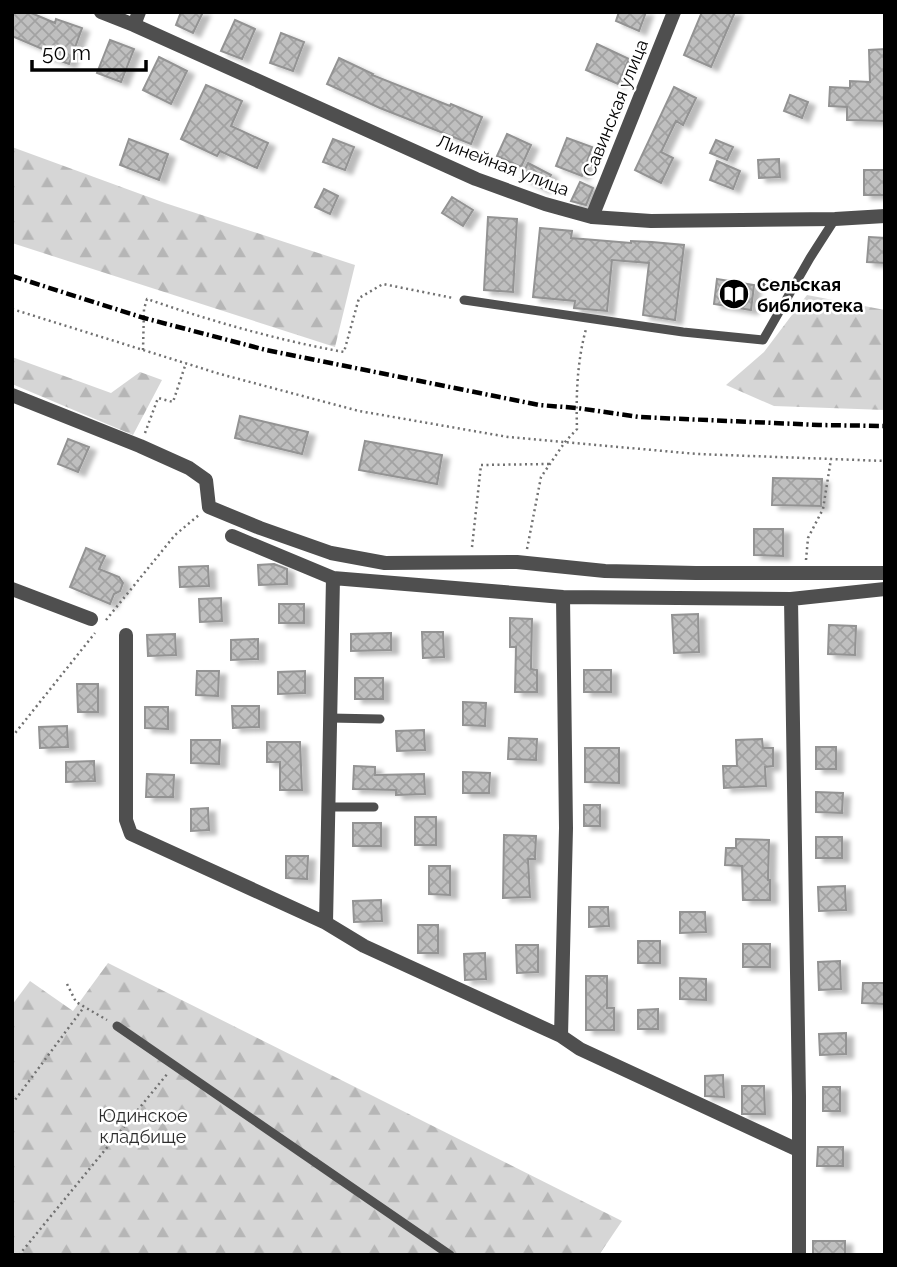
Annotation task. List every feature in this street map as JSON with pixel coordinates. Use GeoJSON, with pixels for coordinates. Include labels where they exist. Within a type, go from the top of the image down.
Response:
{"type":"FeatureCollection","features":[{"type":"Feature","properties":{"kind":"street","name":"Линейная улица"},"geometry":{"type":"LineString","coordinates":[[101,12],[136,19],[476,179],[545,204],[592,217],[651,221],[885,216]]}},
{"type":"Feature","properties":{"kind":"street","name":"Савинская улица"},"geometry":{"type":"LineString","coordinates":[[592,217],[674,12]]}},
{"type":"Feature","properties":{"kind":"street"},"geometry":{"type":"LineString","coordinates":[[12,396],[189,468],[205,480],[209,507],[331,553],[385,563],[525,563],[605,571],[885,573]]}},
{"type":"Feature","properties":{"kind":"street"},"geometry":{"type":"LineString","coordinates":[[232,536],[333,578],[563,597],[791,599],[885,589]]}},
{"type":"Feature","properties":{"kind":"street"},"geometry":{"type":"LineString","coordinates":[[326,923],[333,578]]}},
{"type":"Feature","properties":{"kind":"street"},"geometry":{"type":"LineString","coordinates":[[12,589],[91,619]]}},
{"type":"Feature","properties":{"kind":"street"},"geometry":{"type":"LineString","coordinates":[[561,1036],[566,828],[563,597]]}},
{"type":"Feature","properties":{"kind":"street"},"geometry":{"type":"LineString","coordinates":[[791,599],[799,1255]]}},
{"type":"Feature","properties":{"kind":"street"},"geometry":{"type":"LineString","coordinates":[[125,635],[126,820],[131,834],[326,923],[364,946],[561,1036],[580,1049],[798,1150]]}},
{"type":"Feature","properties":{"kind":"lane"},"geometry":{"type":"LineString","coordinates":[[464,300],[683,332],[763,340],[835,219]]}},
{"type":"Feature","properties":{"kind":"lane"},"geometry":{"type":"LineString","coordinates":[[763,283],[793,288]]}},
{"type":"Feature","properties":{"kind":"lane"},"geometry":{"type":"LineString","coordinates":[[330,718],[380,719]]}},
{"type":"Feature","properties":{"kind":"lane"},"geometry":{"type":"LineString","coordinates":[[328,807],[374,807]]}},
{"type":"Feature","properties":{"kind":"lane"},"geometry":{"type":"LineString","coordinates":[[117,1026],[450,1255]]}},
{"type":"Feature","properties":{"kind":"path"},"geometry":{"type":"LineString","coordinates":[[143,350],[144,309],[147,299],[205,318],[345,352],[359,298],[383,284],[464,300]]}},
{"type":"Feature","properties":{"kind":"path"},"geometry":{"type":"LineString","coordinates":[[12,310],[186,363],[359,411],[508,437],[697,454],[885,461]]}},
{"type":"Feature","properties":{"kind":"path"},"geometry":{"type":"LineString","coordinates":[[525,563],[541,477],[577,429],[576,391],[588,318]]}},
{"type":"Feature","properties":{"kind":"path"},"geometry":{"type":"LineString","coordinates":[[140,446],[158,398],[173,402],[186,363]]}},
{"type":"Feature","properties":{"kind":"path"},"geometry":{"type":"LineString","coordinates":[[805,573],[808,538],[823,509],[831,459]]}},
{"type":"Feature","properties":{"kind":"path"},"geometry":{"type":"LineString","coordinates":[[470,562],[481,465],[550,464]]}},
{"type":"Feature","properties":{"kind":"path"},"geometry":{"type":"LineString","coordinates":[[12,737],[175,535],[209,507]]}},
{"type":"Feature","properties":{"kind":"path"},"geometry":{"type":"LineString","coordinates":[[67,984],[76,1003],[117,1026]]}},
{"type":"Feature","properties":{"kind":"path"},"geometry":{"type":"LineString","coordinates":[[12,1104],[84,1007]]}},
{"type":"Feature","properties":{"kind":"path"},"geometry":{"type":"LineString","coordinates":[[19,1255],[175,1065]]}},
{"type":"Feature","properties":{"kind":"green space"},"geometry":{"type":"Polygon","coordinates":[[[12,147],[165,203],[355,265],[335,347],[12,243],[12,147]]]}},
{"type":"Feature","properties":{"kind":"green space"},"geometry":{"type":"Polygon","coordinates":[[[807,295],[885,310],[885,410],[774,406],[726,385],[764,352],[807,295]]]}},
{"type":"Feature","properties":{"kind":"green space"},"geometry":{"type":"Polygon","coordinates":[[[12,357],[111,393],[140,372],[162,380],[133,435],[12,384],[12,357]]]}},
{"type":"Feature","properties":{"kind":"green space","name":"Юдинское кладбище"},"geometry":{"type":"Polygon","coordinates":[[[108,963],[622,1221],[599,1255],[12,1255],[12,1005],[30,981],[73,1011],[108,963]]]}},
{"type":"Feature","properties":{"kind":"building"},"geometry":{"type":"Polygon","coordinates":[[[12,12],[29,12],[55,23],[56,19],[82,28],[69,64],[44,55],[45,50],[12,36],[12,12]]]}},
{"type":"Feature","properties":{"kind":"building"},"geometry":{"type":"Polygon","coordinates":[[[181,12],[203,12],[193,33],[176,25],[181,12]]]}},
{"type":"Feature","properties":{"kind":"building"},"geometry":{"type":"Polygon","coordinates":[[[619,12],[646,12],[639,31],[616,21],[619,12]]]}},
{"type":"Feature","properties":{"kind":"building"},"geometry":{"type":"Polygon","coordinates":[[[702,12],[735,12],[711,67],[684,55],[702,12]]]}},
{"type":"Feature","properties":{"kind":"building"},"geometry":{"type":"Polygon","coordinates":[[[235,20],[255,29],[242,59],[221,51],[235,20]]]}},
{"type":"Feature","properties":{"kind":"building"},"geometry":{"type":"Polygon","coordinates":[[[281,33],[304,42],[293,71],[270,63],[281,33]]]}},
{"type":"Feature","properties":{"kind":"building"},"geometry":{"type":"Polygon","coordinates":[[[110,40],[134,49],[121,82],[97,73],[110,40]]]}},
{"type":"Feature","properties":{"kind":"building"},"geometry":{"type":"Polygon","coordinates":[[[597,44],[629,59],[618,84],[586,70],[597,44]]]}},
{"type":"Feature","properties":{"kind":"building"},"geometry":{"type":"Polygon","coordinates":[[[885,49],[885,121],[847,120],[847,107],[829,106],[830,87],[850,88],[850,81],[870,82],[869,50],[885,49]]]}},
{"type":"Feature","properties":{"kind":"building"},"geometry":{"type":"Polygon","coordinates":[[[159,57],[187,71],[171,104],[143,90],[159,57]]]}},
{"type":"Feature","properties":{"kind":"building"},"geometry":{"type":"Polygon","coordinates":[[[339,58],[372,75],[482,117],[471,144],[327,84],[339,58]]]}},
{"type":"Feature","properties":{"kind":"building"},"geometry":{"type":"Polygon","coordinates":[[[206,85],[242,101],[231,126],[268,143],[257,168],[220,151],[217,156],[181,139],[206,85]]]}},
{"type":"Feature","properties":{"kind":"building"},"geometry":{"type":"Polygon","coordinates":[[[674,87],[696,98],[683,125],[676,121],[661,152],[673,158],[661,183],[635,170],[674,87]]]}},
{"type":"Feature","properties":{"kind":"building"},"geometry":{"type":"Polygon","coordinates":[[[790,95],[808,102],[802,118],[784,111],[790,95]]]}},
{"type":"Feature","properties":{"kind":"building"},"geometry":{"type":"Polygon","coordinates":[[[507,134],[531,145],[521,167],[497,156],[507,134]]]}},
{"type":"Feature","properties":{"kind":"building"},"geometry":{"type":"Polygon","coordinates":[[[567,138],[592,147],[582,176],[556,166],[567,138]]]}},
{"type":"Feature","properties":{"kind":"building"},"geometry":{"type":"Polygon","coordinates":[[[129,139],[168,154],[159,180],[120,165],[129,139]]]}},
{"type":"Feature","properties":{"kind":"building"},"geometry":{"type":"Polygon","coordinates":[[[333,139],[354,147],[345,170],[323,162],[333,139]]]}},
{"type":"Feature","properties":{"kind":"building"},"geometry":{"type":"Polygon","coordinates":[[[716,140],[733,147],[727,160],[710,153],[716,140]]]}},
{"type":"Feature","properties":{"kind":"building"},"geometry":{"type":"Polygon","coordinates":[[[779,159],[780,177],[759,178],[758,160],[779,159]]]}},
{"type":"Feature","properties":{"kind":"building"},"geometry":{"type":"Polygon","coordinates":[[[717,161],[740,171],[733,189],[710,180],[717,161]]]}},
{"type":"Feature","properties":{"kind":"building"},"geometry":{"type":"Polygon","coordinates":[[[528,163],[551,175],[543,189],[521,177],[528,163]]]}},
{"type":"Feature","properties":{"kind":"building"},"geometry":{"type":"Polygon","coordinates":[[[864,170],[885,170],[885,195],[864,195],[864,170]]]}},
{"type":"Feature","properties":{"kind":"building"},"geometry":{"type":"Polygon","coordinates":[[[580,182],[593,188],[586,205],[571,201],[580,182]]]}},
{"type":"Feature","properties":{"kind":"building"},"geometry":{"type":"Polygon","coordinates":[[[324,189],[338,196],[330,214],[315,207],[324,189]]]}},
{"type":"Feature","properties":{"kind":"building"},"geometry":{"type":"Polygon","coordinates":[[[452,197],[473,210],[463,226],[442,213],[452,197]]]}},
{"type":"Feature","properties":{"kind":"building"},"geometry":{"type":"Polygon","coordinates":[[[488,217],[517,219],[513,292],[484,290],[488,217]]]}},
{"type":"Feature","properties":{"kind":"building"},"geometry":{"type":"Polygon","coordinates":[[[540,228],[572,231],[571,238],[684,245],[675,320],[643,315],[649,263],[612,260],[607,311],[574,308],[575,301],[533,297],[540,228]]]}},
{"type":"Feature","properties":{"kind":"building"},"geometry":{"type":"Polygon","coordinates":[[[869,237],[885,238],[885,263],[867,262],[869,237]]]}},
{"type":"Feature","properties":{"kind":"building","name":"Сельская библиотека"},"geometry":{"type":"Polygon","coordinates":[[[717,279],[754,285],[751,310],[714,304],[717,279]]]}},
{"type":"Feature","properties":{"kind":"building"},"geometry":{"type":"Polygon","coordinates":[[[240,416],[308,432],[302,454],[235,438],[240,416]]]}},
{"type":"Feature","properties":{"kind":"building"},"geometry":{"type":"Polygon","coordinates":[[[68,439],[89,447],[78,472],[58,464],[68,439]]]}},
{"type":"Feature","properties":{"kind":"building"},"geometry":{"type":"Polygon","coordinates":[[[365,441],[442,455],[437,484],[359,470],[365,441]]]}},
{"type":"Feature","properties":{"kind":"building"},"geometry":{"type":"Polygon","coordinates":[[[773,478],[822,479],[821,506],[772,505],[773,478]]]}},
{"type":"Feature","properties":{"kind":"building"},"geometry":{"type":"Polygon","coordinates":[[[754,529],[783,529],[783,556],[754,555],[754,529]]]}},
{"type":"Feature","properties":{"kind":"building"},"geometry":{"type":"Polygon","coordinates":[[[86,548],[105,556],[99,569],[119,577],[123,583],[110,604],[70,587],[86,548]]]}},
{"type":"Feature","properties":{"kind":"building"},"geometry":{"type":"Polygon","coordinates":[[[274,564],[287,569],[287,584],[259,585],[258,565],[274,564]]]}},
{"type":"Feature","properties":{"kind":"building"},"geometry":{"type":"Polygon","coordinates":[[[208,566],[209,586],[180,587],[179,567],[208,566]]]}},
{"type":"Feature","properties":{"kind":"building"},"geometry":{"type":"Polygon","coordinates":[[[221,598],[222,621],[200,622],[199,599],[221,598]]]}},
{"type":"Feature","properties":{"kind":"building"},"geometry":{"type":"Polygon","coordinates":[[[279,604],[304,604],[304,623],[279,623],[279,604]]]}},
{"type":"Feature","properties":{"kind":"building"},"geometry":{"type":"Polygon","coordinates":[[[698,614],[699,652],[674,653],[672,615],[698,614]]]}},
{"type":"Feature","properties":{"kind":"building"},"geometry":{"type":"Polygon","coordinates":[[[510,618],[532,619],[531,669],[537,670],[537,692],[515,692],[516,647],[510,647],[510,618]]]}},
{"type":"Feature","properties":{"kind":"building"},"geometry":{"type":"Polygon","coordinates":[[[829,625],[856,626],[855,655],[828,654],[829,625]]]}},
{"type":"Feature","properties":{"kind":"building"},"geometry":{"type":"Polygon","coordinates":[[[422,632],[443,632],[444,657],[423,658],[422,632]]]}},
{"type":"Feature","properties":{"kind":"building"},"geometry":{"type":"Polygon","coordinates":[[[391,633],[391,650],[351,651],[351,634],[391,633]]]}},
{"type":"Feature","properties":{"kind":"building"},"geometry":{"type":"Polygon","coordinates":[[[175,634],[176,655],[148,656],[147,635],[175,634]]]}},
{"type":"Feature","properties":{"kind":"building"},"geometry":{"type":"Polygon","coordinates":[[[258,639],[258,659],[231,660],[231,640],[258,639]]]}},
{"type":"Feature","properties":{"kind":"building"},"geometry":{"type":"Polygon","coordinates":[[[584,670],[611,670],[611,692],[584,692],[584,670]]]}},
{"type":"Feature","properties":{"kind":"building"},"geometry":{"type":"Polygon","coordinates":[[[197,671],[219,671],[218,696],[196,695],[197,671]]]}},
{"type":"Feature","properties":{"kind":"building"},"geometry":{"type":"Polygon","coordinates":[[[305,671],[305,693],[278,694],[278,672],[305,671]]]}},
{"type":"Feature","properties":{"kind":"building"},"geometry":{"type":"Polygon","coordinates":[[[355,678],[383,678],[383,699],[355,699],[355,678]]]}},
{"type":"Feature","properties":{"kind":"building"},"geometry":{"type":"Polygon","coordinates":[[[77,684],[98,684],[98,712],[78,712],[77,684]]]}},
{"type":"Feature","properties":{"kind":"building"},"geometry":{"type":"Polygon","coordinates":[[[463,702],[486,703],[485,726],[463,725],[463,702]]]}},
{"type":"Feature","properties":{"kind":"building"},"geometry":{"type":"Polygon","coordinates":[[[232,706],[259,706],[259,727],[233,728],[232,706]]]}},
{"type":"Feature","properties":{"kind":"building"},"geometry":{"type":"Polygon","coordinates":[[[145,707],[168,707],[168,729],[145,728],[145,707]]]}},
{"type":"Feature","properties":{"kind":"building"},"geometry":{"type":"Polygon","coordinates":[[[67,726],[68,747],[40,748],[39,727],[67,726]]]}},
{"type":"Feature","properties":{"kind":"building"},"geometry":{"type":"Polygon","coordinates":[[[424,730],[425,750],[397,751],[396,731],[424,730]]]}},
{"type":"Feature","properties":{"kind":"building"},"geometry":{"type":"Polygon","coordinates":[[[509,738],[537,739],[536,760],[508,759],[509,738]]]}},
{"type":"Feature","properties":{"kind":"building"},"geometry":{"type":"Polygon","coordinates":[[[762,739],[763,748],[773,748],[773,766],[765,767],[766,786],[724,788],[723,766],[737,766],[736,740],[762,739]]]}},
{"type":"Feature","properties":{"kind":"building"},"geometry":{"type":"Polygon","coordinates":[[[191,740],[220,740],[219,764],[191,763],[191,740]]]}},
{"type":"Feature","properties":{"kind":"building"},"geometry":{"type":"Polygon","coordinates":[[[267,742],[300,742],[302,790],[280,790],[280,762],[267,762],[267,742]]]}},
{"type":"Feature","properties":{"kind":"building"},"geometry":{"type":"Polygon","coordinates":[[[816,747],[836,747],[836,769],[816,769],[816,747]]]}},
{"type":"Feature","properties":{"kind":"building"},"geometry":{"type":"Polygon","coordinates":[[[585,748],[619,748],[619,783],[585,782],[585,748]]]}},
{"type":"Feature","properties":{"kind":"building"},"geometry":{"type":"Polygon","coordinates":[[[94,761],[95,781],[66,782],[66,762],[94,761]]]}},
{"type":"Feature","properties":{"kind":"building"},"geometry":{"type":"Polygon","coordinates":[[[354,766],[375,767],[375,775],[424,774],[425,794],[396,795],[396,790],[353,789],[354,766]]]}},
{"type":"Feature","properties":{"kind":"building"},"geometry":{"type":"Polygon","coordinates":[[[463,772],[490,773],[489,793],[463,793],[463,772]]]}},
{"type":"Feature","properties":{"kind":"building"},"geometry":{"type":"Polygon","coordinates":[[[147,774],[174,775],[173,797],[146,797],[147,774]]]}},
{"type":"Feature","properties":{"kind":"building"},"geometry":{"type":"Polygon","coordinates":[[[816,792],[843,793],[842,813],[816,812],[816,792]]]}},
{"type":"Feature","properties":{"kind":"building"},"geometry":{"type":"Polygon","coordinates":[[[584,805],[600,805],[600,826],[584,826],[584,805]]]}},
{"type":"Feature","properties":{"kind":"building"},"geometry":{"type":"Polygon","coordinates":[[[208,808],[209,830],[191,831],[191,809],[208,808]]]}},
{"type":"Feature","properties":{"kind":"building"},"geometry":{"type":"Polygon","coordinates":[[[415,817],[436,817],[436,845],[415,845],[415,817]]]}},
{"type":"Feature","properties":{"kind":"building"},"geometry":{"type":"Polygon","coordinates":[[[353,823],[381,823],[381,846],[353,846],[353,823]]]}},
{"type":"Feature","properties":{"kind":"building"},"geometry":{"type":"Polygon","coordinates":[[[504,835],[536,836],[535,859],[528,859],[530,897],[503,898],[504,835]]]}},
{"type":"Feature","properties":{"kind":"building"},"geometry":{"type":"Polygon","coordinates":[[[816,837],[842,837],[842,858],[816,858],[816,837]]]}},
{"type":"Feature","properties":{"kind":"building"},"geometry":{"type":"Polygon","coordinates":[[[736,839],[769,840],[770,900],[743,900],[742,866],[725,865],[726,848],[736,848],[736,839]]]}},
{"type":"Feature","properties":{"kind":"building"},"geometry":{"type":"Polygon","coordinates":[[[286,856],[308,856],[307,879],[286,878],[286,856]]]}},
{"type":"Feature","properties":{"kind":"building"},"geometry":{"type":"Polygon","coordinates":[[[429,866],[450,866],[450,895],[429,894],[429,866]]]}},
{"type":"Feature","properties":{"kind":"building"},"geometry":{"type":"Polygon","coordinates":[[[845,886],[846,910],[819,911],[818,887],[845,886]]]}},
{"type":"Feature","properties":{"kind":"building"},"geometry":{"type":"Polygon","coordinates":[[[381,900],[382,921],[354,922],[353,901],[381,900]]]}},
{"type":"Feature","properties":{"kind":"building"},"geometry":{"type":"Polygon","coordinates":[[[589,907],[608,907],[609,926],[589,927],[589,907]]]}},
{"type":"Feature","properties":{"kind":"building"},"geometry":{"type":"Polygon","coordinates":[[[680,912],[705,912],[706,932],[680,933],[680,912]]]}},
{"type":"Feature","properties":{"kind":"building"},"geometry":{"type":"Polygon","coordinates":[[[418,925],[438,925],[438,953],[418,953],[418,925]]]}},
{"type":"Feature","properties":{"kind":"building"},"geometry":{"type":"Polygon","coordinates":[[[638,941],[660,941],[660,963],[638,963],[638,941]]]}},
{"type":"Feature","properties":{"kind":"building"},"geometry":{"type":"Polygon","coordinates":[[[743,944],[770,944],[770,967],[743,967],[743,944]]]}},
{"type":"Feature","properties":{"kind":"building"},"geometry":{"type":"Polygon","coordinates":[[[516,945],[538,945],[538,972],[517,973],[516,945]]]}},
{"type":"Feature","properties":{"kind":"building"},"geometry":{"type":"Polygon","coordinates":[[[485,953],[486,979],[465,980],[464,954],[485,953]]]}},
{"type":"Feature","properties":{"kind":"building"},"geometry":{"type":"Polygon","coordinates":[[[840,961],[841,989],[819,990],[818,962],[840,961]]]}},
{"type":"Feature","properties":{"kind":"building"},"geometry":{"type":"Polygon","coordinates":[[[586,976],[607,976],[607,1008],[614,1008],[614,1030],[586,1030],[586,976]]]}},
{"type":"Feature","properties":{"kind":"building"},"geometry":{"type":"Polygon","coordinates":[[[680,978],[706,979],[706,1000],[680,999],[680,978]]]}},
{"type":"Feature","properties":{"kind":"building"},"geometry":{"type":"Polygon","coordinates":[[[863,983],[885,983],[885,1004],[862,1003],[863,983]]]}},
{"type":"Feature","properties":{"kind":"building"},"geometry":{"type":"Polygon","coordinates":[[[658,1009],[658,1029],[638,1029],[638,1010],[658,1009]]]}},
{"type":"Feature","properties":{"kind":"building"},"geometry":{"type":"Polygon","coordinates":[[[846,1033],[846,1054],[820,1055],[819,1034],[846,1033]]]}},
{"type":"Feature","properties":{"kind":"building"},"geometry":{"type":"Polygon","coordinates":[[[723,1075],[724,1097],[705,1096],[705,1076],[723,1075]]]}},
{"type":"Feature","properties":{"kind":"building"},"geometry":{"type":"Polygon","coordinates":[[[742,1086],[764,1086],[765,1114],[742,1114],[742,1086]]]}},
{"type":"Feature","properties":{"kind":"building"},"geometry":{"type":"Polygon","coordinates":[[[823,1087],[840,1087],[840,1111],[823,1111],[823,1087]]]}},
{"type":"Feature","properties":{"kind":"building"},"geometry":{"type":"Polygon","coordinates":[[[818,1147],[843,1147],[843,1166],[817,1166],[818,1147]]]}},
{"type":"Feature","properties":{"kind":"building"},"geometry":{"type":"Polygon","coordinates":[[[813,1241],[845,1241],[845,1255],[813,1255],[813,1241]]]}},
{"type":"Feature","properties":{"kind":"railway"},"geometry":{"type":"LineString","coordinates":[[12,276],[144,318],[266,350],[539,405],[639,417],[885,426]]}},
{"type":"Feature","properties":{"kind":"place","name":"Сельская библиотека"},"geometry":{"type":"Point","coordinates":[734,294]}}]}
